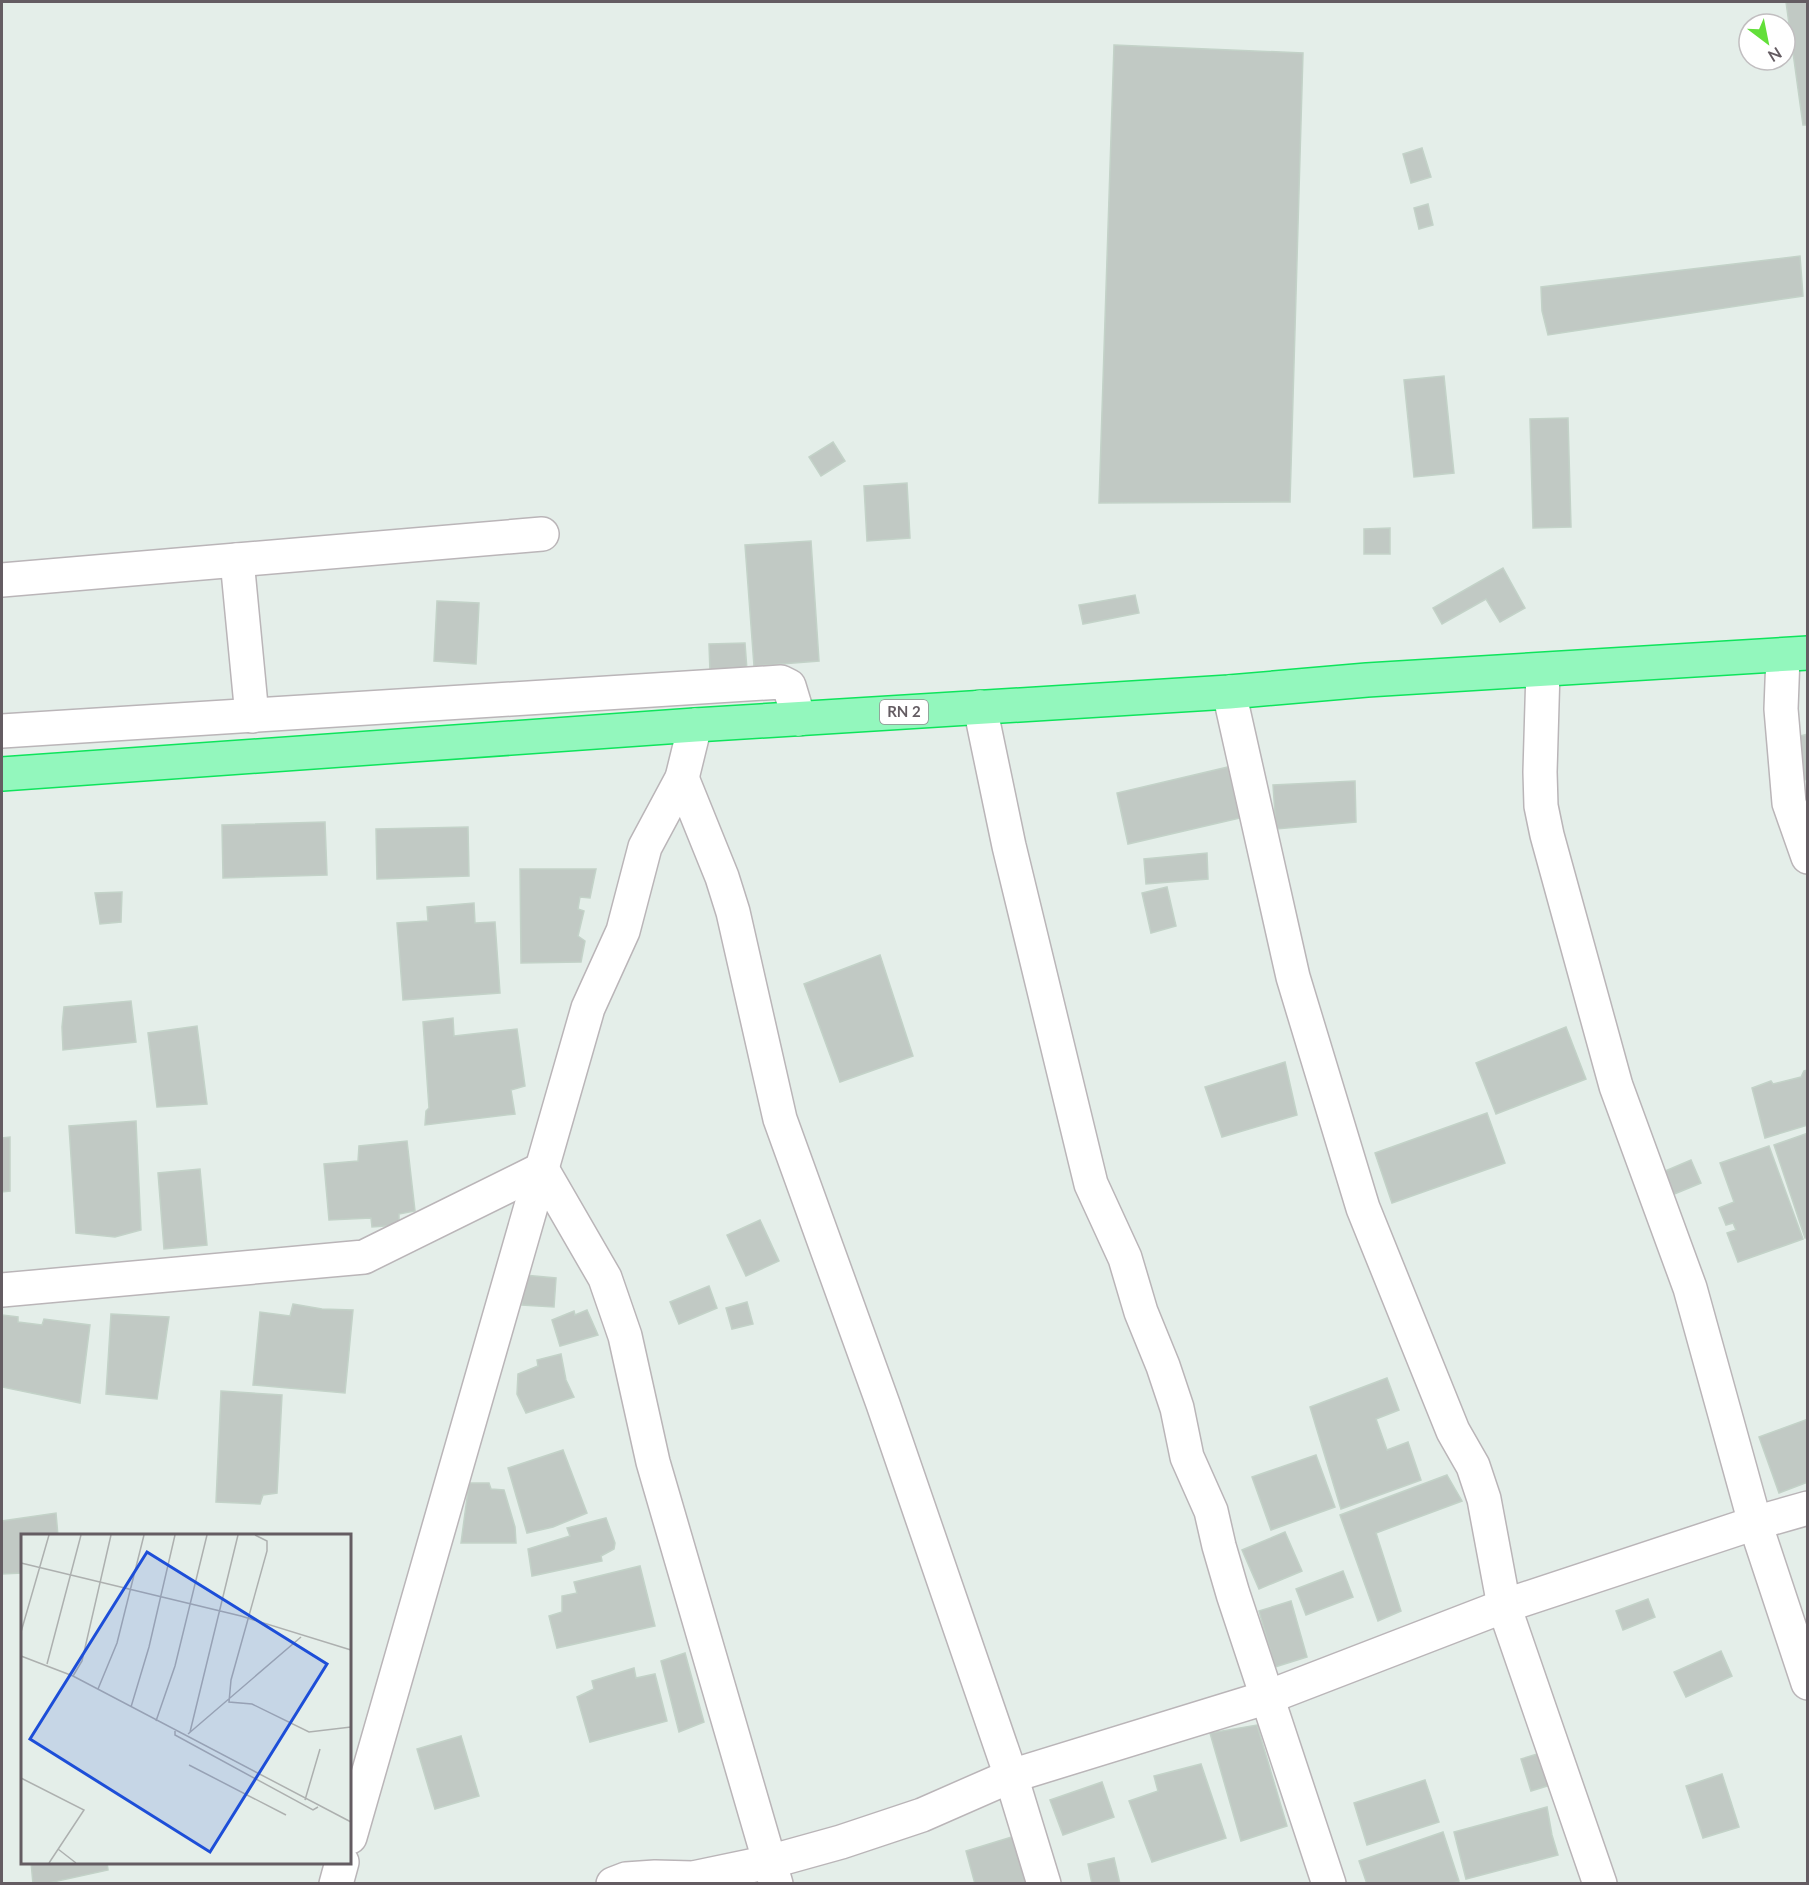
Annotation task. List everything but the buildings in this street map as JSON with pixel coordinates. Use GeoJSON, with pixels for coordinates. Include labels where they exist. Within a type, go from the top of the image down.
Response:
{"type":"FeatureCollection","features":[{"type":"Feature","properties":{"kind":"highway","name":"RN 2"},"geometry":{"type":"LineString","coordinates":[[2,774],[694,725],[1795,654]]}},
{"type":"Feature","properties":{"kind":"street"},"geometry":{"type":"LineString","coordinates":[[2,580],[542,534]]}},
{"type":"Feature","properties":{"kind":"street"},"geometry":{"type":"LineString","coordinates":[[237,560],[252,716]]}},
{"type":"Feature","properties":{"kind":"street"},"geometry":{"type":"LineString","coordinates":[[1795,654],[1781,709],[1790,803],[1808,857]]}},
{"type":"Feature","properties":{"kind":"street"},"geometry":{"type":"LineString","coordinates":[[1543,670],[1540,772],[1541,806],[1547,835],[1616,1086],[1690,1288],[1755,1523],[1808,1683]]}},
{"type":"Feature","properties":{"kind":"street"},"geometry":{"type":"LineString","coordinates":[[2,731],[781,682],[789,687],[799,718]]}},
{"type":"Feature","properties":{"kind":"street"},"geometry":{"type":"LineString","coordinates":[[1229,692],[1293,977],[1364,1208],[1453,1431],[1473,1466],[1484,1499],[1504,1606],[1600,1884]]}},
{"type":"Feature","properties":{"kind":"street"},"geometry":{"type":"LineString","coordinates":[[980,707],[1009,846],[1090,1184],[1125,1258],[1141,1312],[1164,1366],[1177,1408],[1187,1457],[1211,1511],[1230,1584],[1329,1884]]}},
{"type":"Feature","properties":{"kind":"street"},"geometry":{"type":"LineString","coordinates":[[351,1834],[588,1008],[622,931],[645,847],[682,778],[694,725]]}},
{"type":"Feature","properties":{"kind":"street"},"geometry":{"type":"LineString","coordinates":[[682,778],[722,877],[733,912],[780,1119],[884,1404],[1011,1776],[1044,1884]]}},
{"type":"Feature","properties":{"kind":"street"},"geometry":{"type":"LineString","coordinates":[[2,1290],[364,1257],[542,1169]]}},
{"type":"Feature","properties":{"kind":"street"},"geometry":{"type":"LineString","coordinates":[[542,1169],[605,1278],[625,1336],[653,1462],[772,1873]]}},
{"type":"Feature","properties":{"kind":"street"},"geometry":{"type":"LineString","coordinates":[[613,1884],[626,1879],[772,1873],[841,1842],[922,1815],[1011,1776],[1268,1697],[1504,1606],[1755,1523],[1808,1508]]}},
{"type":"Feature","properties":{"kind":"street"},"geometry":{"type":"LineString","coordinates":[[336,1884],[342,1864]]}}]}
